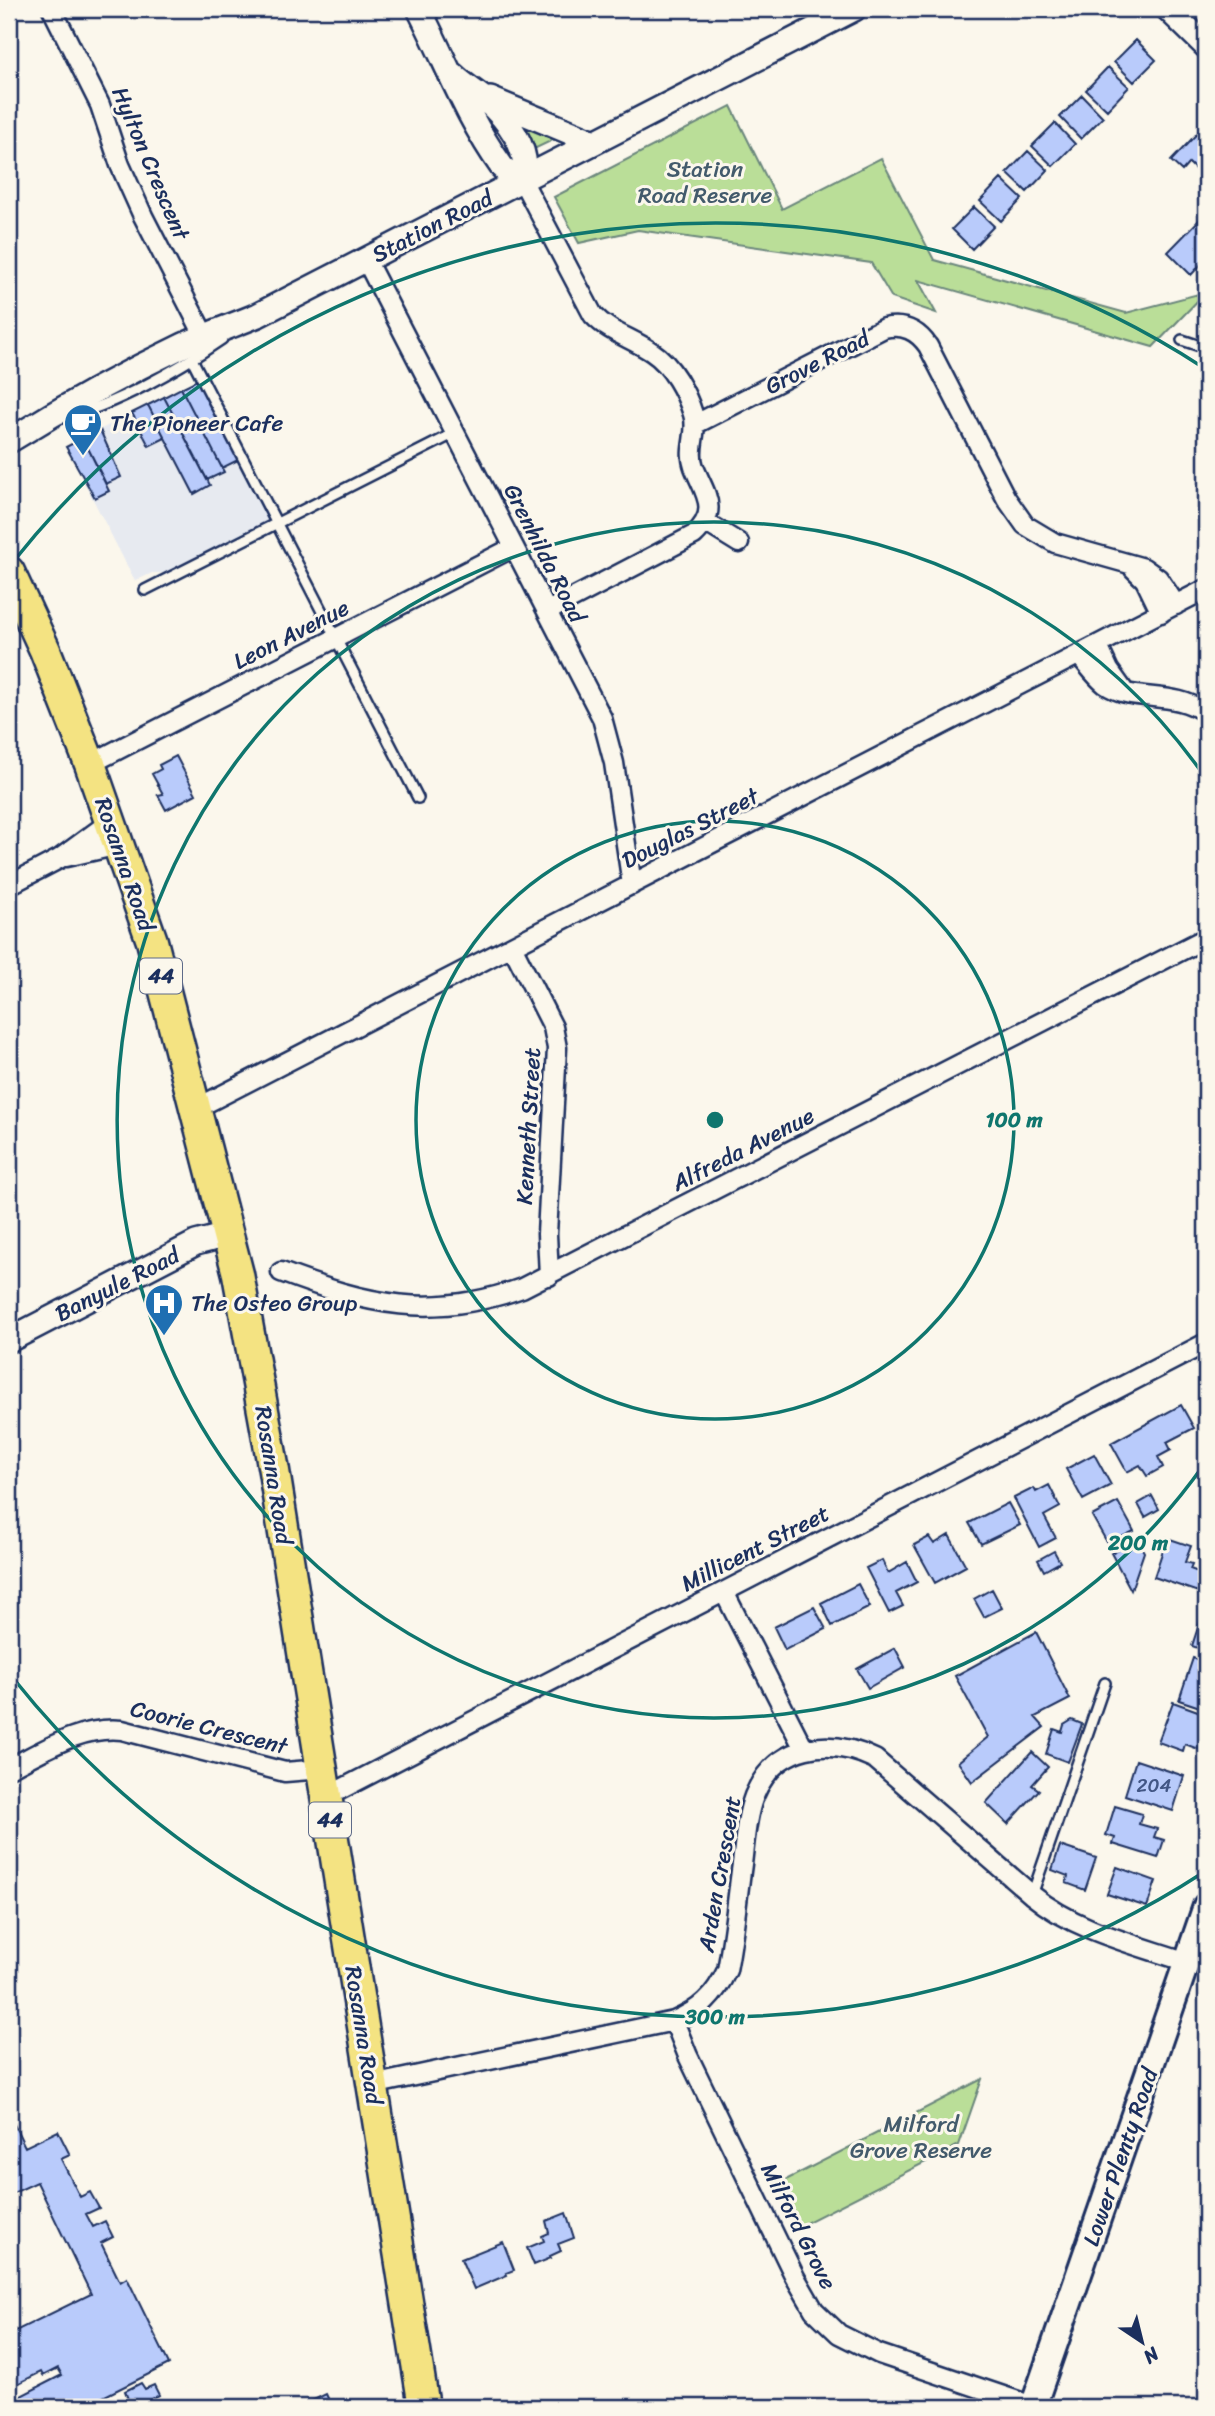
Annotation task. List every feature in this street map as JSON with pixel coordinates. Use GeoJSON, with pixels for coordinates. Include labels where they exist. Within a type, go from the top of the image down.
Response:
{"type":"FeatureCollection","features":[{"type":"Feature","properties":{"kind":"highway","name":"Rosanna Road"},"geometry":{"type":"LineString","coordinates":[[9,572],[45,650],[90,764],[152,941],[246,1310],[424,2407]]}},
{"type":"Feature","properties":{"kind":"main road","name":"Lower Plenty Road"},"geometry":{"type":"LineString","coordinates":[[1033,2407],[1206,1906]]}},
{"type":"Feature","properties":{"kind":"street","name":"Hylton Crescent"},"geometry":{"type":"LineString","coordinates":[[52,9],[100,105],[120,165],[143,216],[208,342]]}},
{"type":"Feature","properties":{"kind":"street"},"geometry":{"type":"LineString","coordinates":[[419,9],[451,72],[462,103],[499,163],[509,174],[522,180],[593,314],[608,329],[650,350],[665,363],[684,394],[696,424],[692,462],[708,497],[705,522],[687,540],[548,611]]}},
{"type":"Feature","properties":{"kind":"street","name":"Station Road"},"geometry":{"type":"LineString","coordinates":[[9,441],[87,395],[208,342],[854,9]]}},
{"type":"Feature","properties":{"kind":"street"},"geometry":{"type":"LineString","coordinates":[[1168,9],[1206,46]]}},
{"type":"Feature","properties":{"kind":"street"},"geometry":{"type":"LineString","coordinates":[[451,72],[501,117],[520,146],[526,166],[522,180]]}},
{"type":"Feature","properties":{"kind":"street"},"geometry":{"type":"LineString","coordinates":[[477,94],[594,142]]}},
{"type":"Feature","properties":{"kind":"street","name":"Grenhilda Road"},"geometry":{"type":"LineString","coordinates":[[366,260],[548,611],[607,734],[614,763],[632,885]]}},
{"type":"Feature","properties":{"kind":"street","name":"Grove Road"},"geometry":{"type":"LineString","coordinates":[[696,424],[884,328],[892,326],[911,330],[928,346],[1006,498],[1025,525],[1055,543],[1130,566],[1168,609]]}},
{"type":"Feature","properties":{"kind":"street"},"geometry":{"type":"LineString","coordinates":[[705,522],[738,542]]}},
{"type":"Feature","properties":{"kind":"street","name":"Leon Avenue"},"geometry":{"type":"LineString","coordinates":[[90,764],[514,547]]}},
{"type":"Feature","properties":{"kind":"street","name":"Douglas Street"},"geometry":{"type":"LineString","coordinates":[[195,1109],[1206,589]]}},
{"type":"Feature","properties":{"kind":"street"},"geometry":{"type":"LineString","coordinates":[[1098,646],[1109,670],[1124,691]]}},
{"type":"Feature","properties":{"kind":"street"},"geometry":{"type":"LineString","coordinates":[[1079,655],[1105,684],[1133,694],[1176,699],[1206,713]]}},
{"type":"Feature","properties":{"kind":"street"},"geometry":{"type":"LineString","coordinates":[[9,885],[115,833]]}},
{"type":"Feature","properties":{"kind":"street"},"geometry":{"type":"LineString","coordinates":[[59,859],[115,833]]}},
{"type":"Feature","properties":{"kind":"street","name":"Alfreda Avenue"},"geometry":{"type":"LineString","coordinates":[[281,1272],[345,1295],[394,1305],[450,1306],[499,1297],[549,1276],[1206,938]]}},
{"type":"Feature","properties":{"kind":"street","name":"Kenneth Street"},"geometry":{"type":"LineString","coordinates":[[512,946],[553,1027],[557,1048],[547,1234],[549,1276]]}},
{"type":"Feature","properties":{"kind":"street","name":"Banyule Road"},"geometry":{"type":"LineString","coordinates":[[9,1340],[196,1243],[227,1235]]}},
{"type":"Feature","properties":{"kind":"street","name":"Millicent Street"},"geometry":{"type":"LineString","coordinates":[[324,1783],[724,1592],[1206,1343]]}},
{"type":"Feature","properties":{"kind":"street"},"geometry":{"type":"LineString","coordinates":[[724,1592],[804,1749]]}},
{"type":"Feature","properties":{"kind":"street","name":"Coorie Crescent"},"geometry":{"type":"LineString","coordinates":[[9,1768],[72,1736],[109,1729],[122,1730],[324,1783]]}},
{"type":"Feature","properties":{"kind":"street","name":"Arden Crescent"},"geometry":{"type":"LineString","coordinates":[[372,2085],[674,2021],[702,2006],[721,1984],[727,1970],[746,1829],[753,1801],[761,1782],[770,1771],[804,1749],[834,1746],[849,1748],[876,1759],[1031,1895],[1053,1911],[1086,1928],[1187,1962]]}},
{"type":"Feature","properties":{"kind":"street","name":"Milford Grove"},"geometry":{"type":"LineString","coordinates":[[674,2021],[688,2056],[795,2277],[807,2299],[825,2322],[839,2334],[879,2354],[1033,2407]]}},
{"type":"Feature","properties":{"kind":"lane"},"geometry":{"type":"LineString","coordinates":[[1182,340],[1206,348]]}},
{"type":"Feature","properties":{"kind":"lane"},"geometry":{"type":"LineString","coordinates":[[34,425],[91,411],[192,359],[208,342]]}},
{"type":"Feature","properties":{"kind":"lane"},"geometry":{"type":"LineString","coordinates":[[192,359],[418,798]]}},
{"type":"Feature","properties":{"kind":"lane"},"geometry":{"type":"LineString","coordinates":[[145,590],[455,433]]}},
{"type":"Feature","properties":{"kind":"lane"},"geometry":{"type":"LineString","coordinates":[[1031,1895],[1105,1683]]}},
{"type":"Feature","properties":{"kind":"shaded area"},"geometry":{"type":"Polygon","coordinates":[[[205,376],[278,518],[173,573],[152,573],[135,581],[66,447],[205,376]]]}},
{"type":"Feature","properties":{"kind":"green space","name":"Station Road Reserve"},"geometry":{"type":"Polygon","coordinates":[[[731,106],[782,209],[881,158],[934,260],[1126,313],[1206,292],[1153,347],[918,280],[936,313],[892,298],[871,263],[638,230],[579,243],[554,197],[731,106]]]}},
{"type":"Feature","properties":{"kind":"green space"},"geometry":{"type":"Polygon","coordinates":[[[516,119],[557,138],[532,150],[516,119]]]}},
{"type":"Feature","properties":{"kind":"green space","name":"Milford Grove Reserve"},"geometry":{"type":"Polygon","coordinates":[[[982,2079],[959,2145],[796,2228],[776,2185],[982,2079]]]}},
{"type":"Feature","properties":{"kind":"building"},"geometry":{"type":"Polygon","coordinates":[[[1136,40],[1156,60],[1134,82],[1114,62],[1136,40]]]}},
{"type":"Feature","properties":{"kind":"building"},"geometry":{"type":"Polygon","coordinates":[[[1108,67],[1129,87],[1107,110],[1086,90],[1108,67]]]}},
{"type":"Feature","properties":{"kind":"building"},"geometry":{"type":"Polygon","coordinates":[[[1082,95],[1103,117],[1081,139],[1060,117],[1082,95]]]}},
{"type":"Feature","properties":{"kind":"building"},"geometry":{"type":"Polygon","coordinates":[[[1055,123],[1075,144],[1053,166],[1032,146],[1055,123]]]}},
{"type":"Feature","properties":{"kind":"building"},"geometry":{"type":"Polygon","coordinates":[[[1206,124],[1206,180],[1189,163],[1182,171],[1171,161],[1206,124]]]}},
{"type":"Feature","properties":{"kind":"building"},"geometry":{"type":"Polygon","coordinates":[[[1028,151],[1048,170],[1027,192],[1007,173],[1028,151]]]}},
{"type":"Feature","properties":{"kind":"building"},"geometry":{"type":"Polygon","coordinates":[[[1001,179],[1022,199],[1001,221],[980,201],[1001,179]]]}},
{"type":"Feature","properties":{"kind":"building"},"geometry":{"type":"Polygon","coordinates":[[[974,207],[994,226],[972,249],[952,229],[974,207]]]}},
{"type":"Feature","properties":{"kind":"building"},"geometry":{"type":"Polygon","coordinates":[[[1206,213],[1206,259],[1191,275],[1168,252],[1206,213]]]}},
{"type":"Feature","properties":{"kind":"building"},"geometry":{"type":"Polygon","coordinates":[[[197,380],[238,460],[222,468],[181,388],[197,380]]]}},
{"type":"Feature","properties":{"kind":"building"},"geometry":{"type":"Polygon","coordinates":[[[181,388],[224,472],[207,480],[164,397],[181,388]]]}},
{"type":"Feature","properties":{"kind":"building"},"geometry":{"type":"Polygon","coordinates":[[[164,397],[210,485],[194,494],[148,405],[164,397]]]}},
{"type":"Feature","properties":{"kind":"building"},"geometry":{"type":"Polygon","coordinates":[[[148,405],[165,438],[149,446],[132,413],[148,405]]]}},
{"type":"Feature","properties":{"kind":"building"},"geometry":{"type":"Polygon","coordinates":[[[100,430],[121,477],[106,484],[83,438],[100,430]]]}},
{"type":"Feature","properties":{"kind":"building"},"geometry":{"type":"Polygon","coordinates":[[[83,438],[109,491],[95,498],[66,447],[83,438]]]}},
{"type":"Feature","properties":{"kind":"building"},"geometry":{"type":"Polygon","coordinates":[[[176,756],[196,794],[166,810],[158,795],[163,794],[152,774],[161,769],[159,765],[176,756]]]}},
{"type":"Feature","properties":{"kind":"building"},"geometry":{"type":"Polygon","coordinates":[[[1181,1405],[1194,1428],[1167,1442],[1171,1450],[1158,1457],[1163,1467],[1147,1476],[1140,1465],[1127,1472],[1111,1443],[1181,1405]]]}},
{"type":"Feature","properties":{"kind":"building"},"geometry":{"type":"Polygon","coordinates":[[[1094,1454],[1111,1485],[1083,1500],[1066,1469],[1094,1454]]]}},
{"type":"Feature","properties":{"kind":"building"},"geometry":{"type":"Polygon","coordinates":[[[1049,1485],[1060,1507],[1044,1516],[1056,1538],[1039,1547],[1014,1498],[1034,1488],[1036,1492],[1049,1485]]]}},
{"type":"Feature","properties":{"kind":"building"},"geometry":{"type":"Polygon","coordinates":[[[1152,1496],[1159,1509],[1145,1517],[1138,1504],[1152,1496]]]}},
{"type":"Feature","properties":{"kind":"building"},"geometry":{"type":"Polygon","coordinates":[[[1118,1502],[1134,1531],[1108,1544],[1092,1516],[1118,1502]]]}},
{"type":"Feature","properties":{"kind":"building"},"geometry":{"type":"Polygon","coordinates":[[[1008,1503],[1020,1525],[981,1544],[969,1523],[1008,1503]]]}},
{"type":"Feature","properties":{"kind":"building"},"geometry":{"type":"Polygon","coordinates":[[[949,1535],[966,1566],[935,1583],[914,1545],[929,1537],[934,1544],[949,1535]]]}},
{"type":"Feature","properties":{"kind":"building"},"geometry":{"type":"Polygon","coordinates":[[[1167,1538],[1191,1546],[1185,1562],[1192,1564],[1190,1569],[1206,1575],[1204,1594],[1154,1577],[1167,1538]]]}},
{"type":"Feature","properties":{"kind":"building"},"geometry":{"type":"Polygon","coordinates":[[[1137,1539],[1144,1552],[1131,1590],[1111,1553],[1137,1539]]]}},
{"type":"Feature","properties":{"kind":"building"},"geometry":{"type":"Polygon","coordinates":[[[1054,1551],[1060,1562],[1044,1571],[1038,1560],[1054,1551]]]}},
{"type":"Feature","properties":{"kind":"building"},"geometry":{"type":"Polygon","coordinates":[[[882,1560],[888,1573],[907,1562],[917,1582],[896,1593],[903,1606],[889,1613],[866,1568],[882,1560]]]}},
{"type":"Feature","properties":{"kind":"building"},"geometry":{"type":"Polygon","coordinates":[[[858,1584],[870,1607],[832,1626],[821,1603],[858,1584]]]}},
{"type":"Feature","properties":{"kind":"building"},"geometry":{"type":"Polygon","coordinates":[[[992,1589],[1002,1608],[984,1617],[974,1599],[992,1589]]]}},
{"type":"Feature","properties":{"kind":"building"},"geometry":{"type":"Polygon","coordinates":[[[1206,1606],[1206,1651],[1192,1646],[1206,1606]]]}},
{"type":"Feature","properties":{"kind":"building"},"geometry":{"type":"Polygon","coordinates":[[[814,1607],[826,1629],[785,1650],[774,1627],[814,1607]]]}},
{"type":"Feature","properties":{"kind":"building"},"geometry":{"type":"Polygon","coordinates":[[[1036,1632],[1070,1699],[1035,1717],[1044,1727],[972,1782],[958,1762],[988,1737],[955,1676],[1036,1632]]]}},
{"type":"Feature","properties":{"kind":"building"},"geometry":{"type":"Polygon","coordinates":[[[895,1648],[905,1667],[868,1688],[857,1669],[895,1648]]]}},
{"type":"Feature","properties":{"kind":"building"},"geometry":{"type":"Polygon","coordinates":[[[1193,1658],[1206,1663],[1206,1709],[1179,1700],[1193,1658]]]}},
{"type":"Feature","properties":{"kind":"building"},"geometry":{"type":"Polygon","coordinates":[[[1173,1702],[1206,1714],[1206,1726],[1198,1749],[1185,1744],[1183,1751],[1158,1742],[1173,1702]]]}},
{"type":"Feature","properties":{"kind":"building"},"geometry":{"type":"Polygon","coordinates":[[[1072,1720],[1082,1724],[1068,1762],[1046,1754],[1054,1729],[1062,1732],[1064,1725],[1072,1720]]]}},
{"type":"Feature","properties":{"kind":"building"},"geometry":{"type":"Polygon","coordinates":[[[1032,1752],[1048,1767],[1032,1785],[1039,1790],[1008,1824],[986,1803],[1032,1752]]]}},
{"type":"Feature","properties":{"kind":"building"},"geometry":{"type":"Polygon","coordinates":[[[1136,1760],[1184,1776],[1173,1811],[1125,1795],[1136,1760]]]}},
{"type":"Feature","properties":{"kind":"building"},"geometry":{"type":"Polygon","coordinates":[[[1115,1806],[1142,1814],[1139,1824],[1157,1829],[1154,1837],[1164,1840],[1158,1858],[1113,1844],[1115,1838],[1106,1835],[1115,1806]]]}},
{"type":"Feature","properties":{"kind":"building"},"geometry":{"type":"Polygon","coordinates":[[[1060,1846],[1096,1858],[1085,1890],[1066,1883],[1068,1876],[1052,1870],[1060,1846]]]}},
{"type":"Feature","properties":{"kind":"building"},"geometry":{"type":"Polygon","coordinates":[[[1117,1867],[1156,1881],[1147,1907],[1107,1894],[1117,1867]]]}},
{"type":"Feature","properties":{"kind":"building"},"geometry":{"type":"Polygon","coordinates":[[[9,2114],[25,2147],[58,2131],[70,2155],[61,2159],[80,2197],[90,2192],[99,2208],[86,2214],[93,2227],[105,2221],[113,2237],[101,2243],[120,2282],[127,2278],[169,2364],[83,2407],[9,2407],[9,2402],[62,2375],[58,2368],[43,2376],[41,2372],[9,2388],[9,2334],[91,2294],[37,2182],[9,2195],[9,2114]]]}},
{"type":"Feature","properties":{"kind":"building"},"geometry":{"type":"Polygon","coordinates":[[[566,2213],[574,2238],[558,2244],[561,2251],[534,2265],[527,2248],[544,2241],[542,2236],[549,2233],[546,2221],[566,2213]]]}},
{"type":"Feature","properties":{"kind":"building"},"geometry":{"type":"Polygon","coordinates":[[[503,2242],[514,2270],[474,2289],[461,2259],[503,2242]]]}},
{"type":"Feature","properties":{"kind":"building"},"geometry":{"type":"Polygon","coordinates":[[[141,2383],[145,2389],[154,2385],[159,2395],[150,2400],[153,2407],[131,2407],[125,2391],[141,2383]]]}},
{"type":"Feature","properties":{"kind":"building"},"geometry":{"type":"Polygon","coordinates":[[[326,2394],[332,2407],[299,2407],[326,2394]]]}},
{"type":"Feature","properties":{"kind":"building"},"geometry":{"type":"Polygon","coordinates":[[[108,2399],[112,2407],[89,2407],[108,2399]]]}},
{"type":"Feature","properties":{"kind":"place","name":"The Pioneer Cafe"},"geometry":{"type":"Point","coordinates":[83,457]}},
{"type":"Feature","properties":{"kind":"place","name":"The Osteo Group"},"geometry":{"type":"Point","coordinates":[164,1337]}}]}
